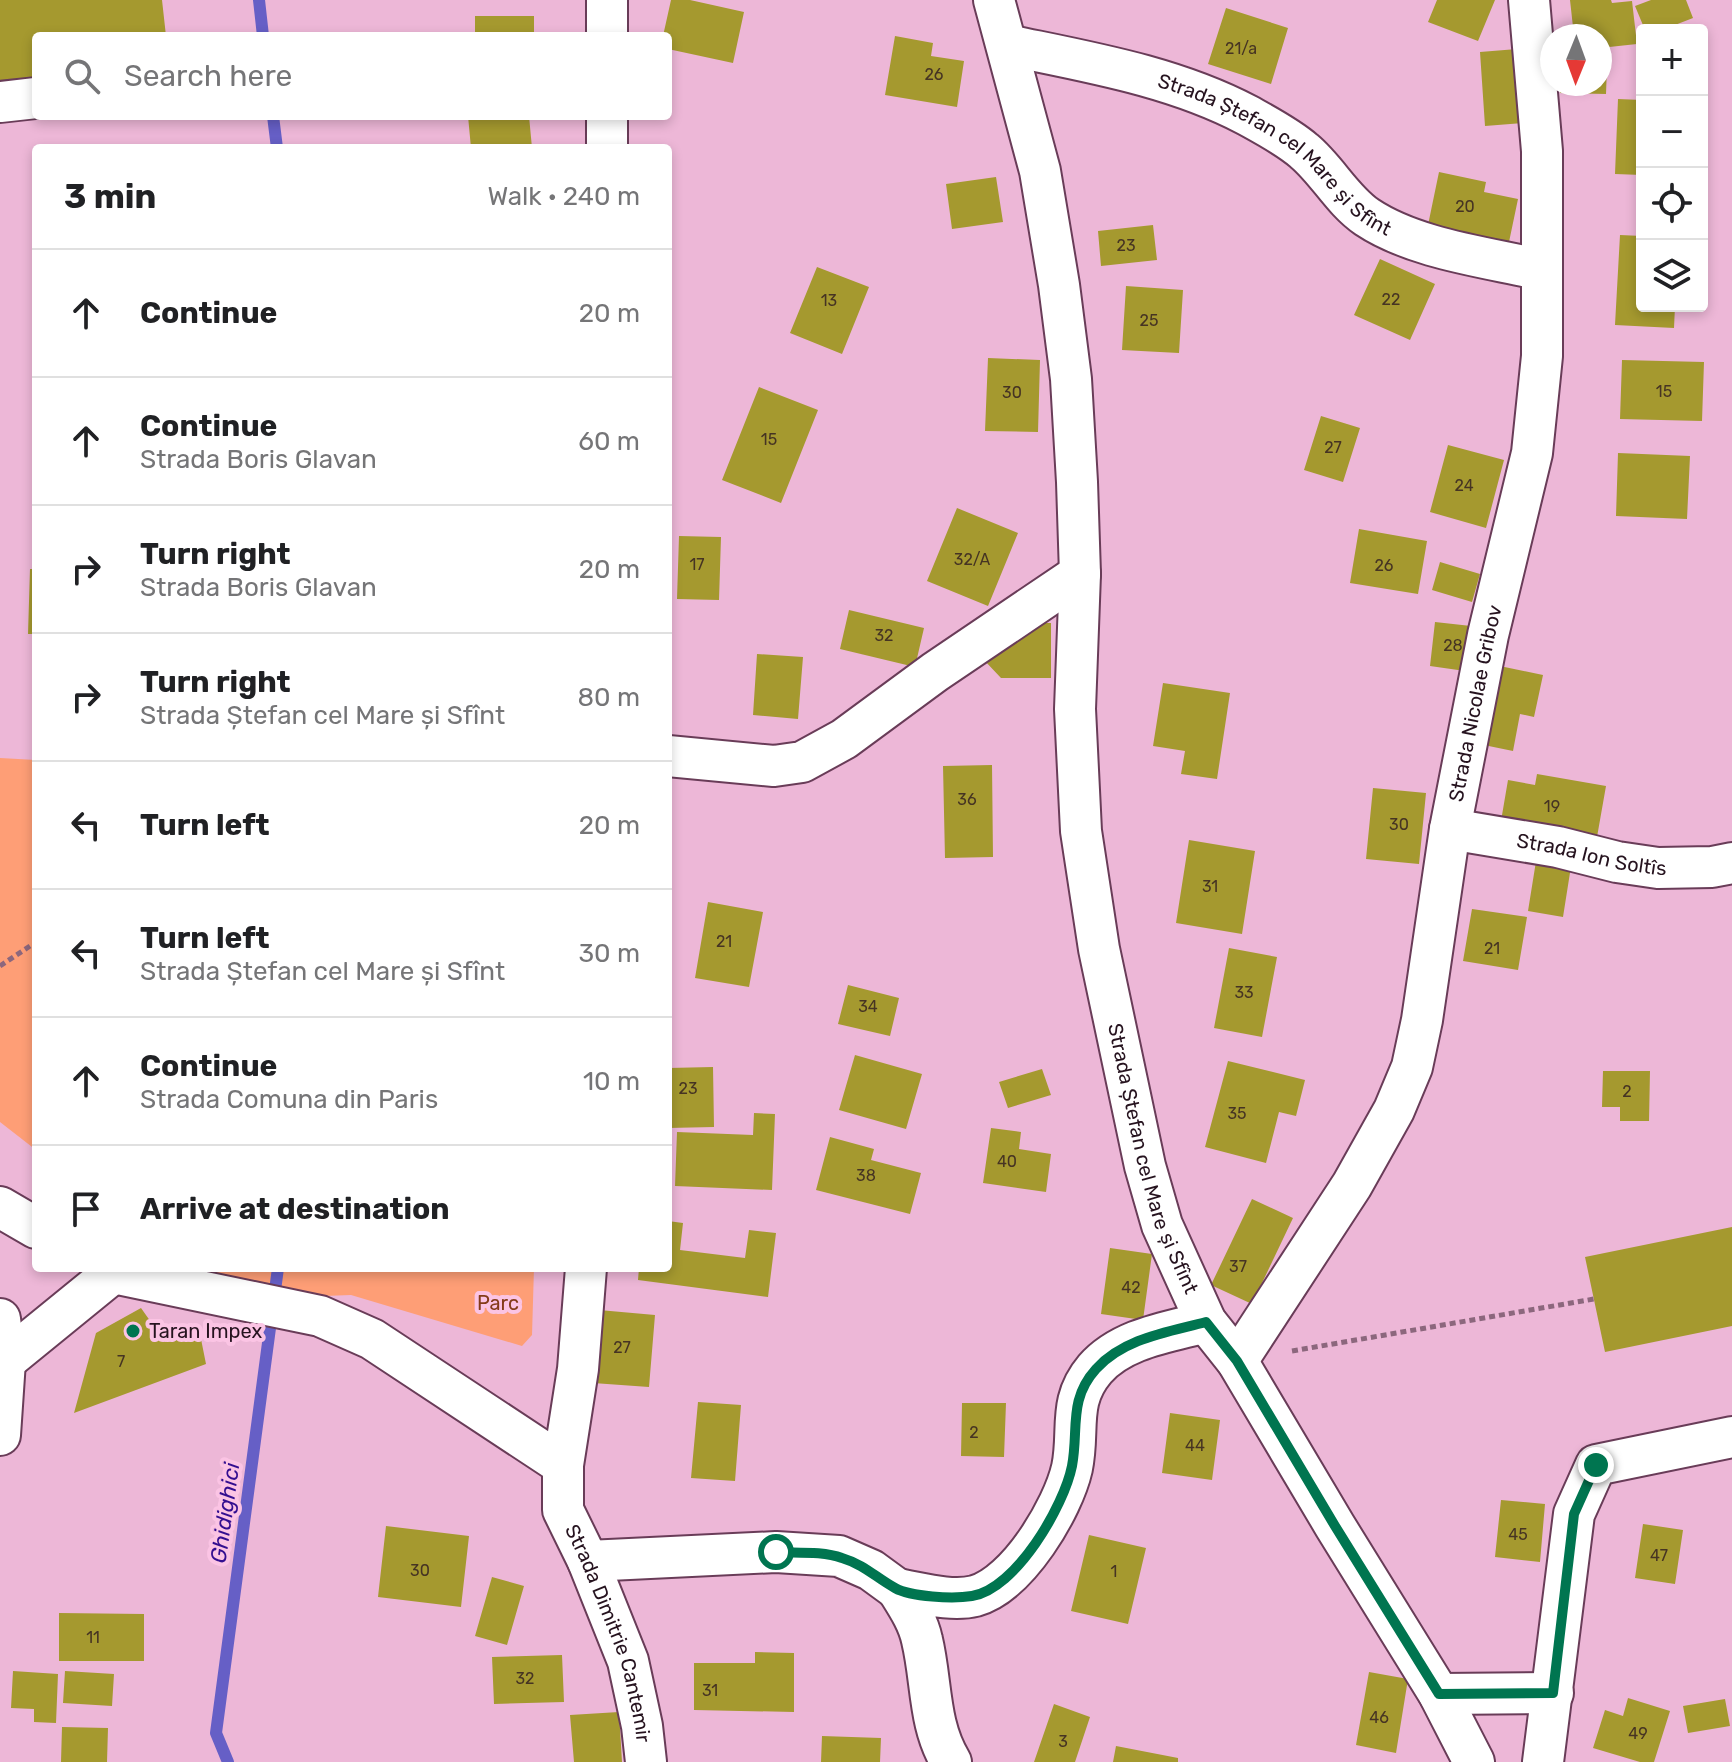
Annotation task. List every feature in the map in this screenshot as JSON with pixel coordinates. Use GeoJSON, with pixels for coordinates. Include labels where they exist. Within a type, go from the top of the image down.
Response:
{"type":"FeatureCollection","features":[{"type":"Feature","properties":{"kind":"street"},"geometry":{"type":"LineString","coordinates":[[607,0],[607,32]]}},
{"type":"Feature","properties":{"kind":"street","name":"Strada Ștefan cel Mare și Sfînt"},"geometry":{"type":"LineString","coordinates":[[994,0],[1040,171],[1059,285],[1071,379],[1080,574],[1075,725],[1081,831],[1099,949],[1145,1166],[1162,1225],[1206,1322],[1237,1361],[1439,1694],[1474,1762]]}},
{"type":"Feature","properties":{"kind":"street","name":"Strada Nicolae Gribov"},"geometry":{"type":"LineString","coordinates":[[1237,1361],[1352,1185],[1394,1110],[1412,1067],[1422,1020],[1450,829],[1488,635],[1532,453],[1542,356],[1542,151],[1529,0]]}},
{"type":"Feature","properties":{"kind":"street","name":"Strada Ștefan cel Mare și Sfînt"},"geometry":{"type":"LineString","coordinates":[[1007,45],[1106,65],[1179,86],[1247,115],[1304,151],[1365,215],[1393,231],[1542,270]]}},
{"type":"Feature","properties":{"kind":"street"},"geometry":{"type":"LineString","coordinates":[[0,102],[32,98]]}},
{"type":"Feature","properties":{"kind":"street"},"geometry":{"type":"LineString","coordinates":[[607,120],[607,144]]}},
{"type":"Feature","properties":{"kind":"street"},"geometry":{"type":"LineString","coordinates":[[672,756],[774,766],[802,762],[844,739],[935,672],[1080,574]]}},
{"type":"Feature","properties":{"kind":"street","name":"Strada Ion Soltîs"},"geometry":{"type":"LineString","coordinates":[[1450,829],[1658,868],[1712,867],[1732,863]]}},
{"type":"Feature","properties":{"kind":"street"},"geometry":{"type":"LineString","coordinates":[[0,1207],[32,1226]]}},
{"type":"Feature","properties":{"kind":"street"},"geometry":{"type":"LineString","coordinates":[[5,1361],[107,1272]]}},
{"type":"Feature","properties":{"kind":"street"},"geometry":{"type":"LineString","coordinates":[[112,1272],[320,1316],[372,1339],[563,1465]]}},
{"type":"Feature","properties":{"kind":"street","name":"Strada Dimitrie Cantemir"},"geometry":{"type":"LineString","coordinates":[[586,1272],[578,1369],[563,1465],[563,1510],[588,1561],[628,1661],[646,1762]]}},
{"type":"Feature","properties":{"kind":"street"},"geometry":{"type":"LineString","coordinates":[[0,1319],[5,1361],[0,1435]]}},
{"type":"Feature","properties":{"kind":"street"},"geometry":{"type":"LineString","coordinates":[[897,1589],[942,1597],[975,1596],[1002,1583],[1050,1520],[1064,1493],[1072,1468],[1076,1434],[1074,1411],[1095,1369],[1118,1351],[1145,1338],[1206,1322]]}},
{"type":"Feature","properties":{"kind":"street"},"geometry":{"type":"LineString","coordinates":[[1543,1762],[1574,1514],[1596,1465],[1732,1437]]}},
{"type":"Feature","properties":{"kind":"street"},"geometry":{"type":"LineString","coordinates":[[588,1561],[776,1552],[839,1556],[871,1570],[897,1589],[912,1612],[922,1637],[936,1730],[951,1762]]}},
{"type":"Feature","properties":{"kind":"street"},"geometry":{"type":"LineString","coordinates":[[1439,1694],[1553,1693]]}},
{"type":"Feature","properties":{"kind":"path"},"geometry":{"type":"LineString","coordinates":[[0,966],[32,945]]}},
{"type":"Feature","properties":{"kind":"path"},"geometry":{"type":"LineString","coordinates":[[1237,1361],[1594,1299]]}},
{"type":"Feature","properties":{"kind":"green space"},"geometry":{"type":"Polygon","coordinates":[[[0,758],[32,760],[32,1147],[0,1122],[0,758]]]}},
{"type":"Feature","properties":{"kind":"green space","name":"Parc"},"geometry":{"type":"Polygon","coordinates":[[[211,1272],[534,1272],[532,1335],[522,1346],[351,1295],[324,1296],[211,1272]]]}},
{"type":"Feature","properties":{"kind":"building"},"geometry":{"type":"Polygon","coordinates":[[[0,0],[162,0],[166,32],[32,32],[32,85],[0,88],[0,0]]]}},
{"type":"Feature","properties":{"kind":"building"},"geometry":{"type":"Polygon","coordinates":[[[671,0],[690,0],[744,12],[733,63],[672,50],[672,32],[664,32],[671,0]]]}},
{"type":"Feature","properties":{"kind":"building"},"geometry":{"type":"Polygon","coordinates":[[[1437,0],[1495,0],[1478,41],[1428,22],[1437,0]]]}},
{"type":"Feature","properties":{"kind":"building"},"geometry":{"type":"Polygon","coordinates":[[[1570,0],[1632,1],[1636,44],[1612,47],[1612,24],[1573,24],[1570,0]]]}},
{"type":"Feature","properties":{"kind":"building"},"geometry":{"type":"Polygon","coordinates":[[[1651,0],[1686,0],[1693,18],[1678,24],[1642,24],[1635,6],[1651,0]]]}},
{"type":"Feature","properties":{"kind":"building"},"geometry":{"type":"Polygon","coordinates":[[[1226,8],[1288,28],[1271,84],[1208,64],[1226,8]]]}},
{"type":"Feature","properties":{"kind":"building"},"geometry":{"type":"Polygon","coordinates":[[[475,16],[534,16],[534,32],[475,32],[475,16]]]}},
{"type":"Feature","properties":{"kind":"building"},"geometry":{"type":"Polygon","coordinates":[[[895,36],[933,43],[931,56],[964,61],[957,107],[885,95],[895,36]]]}},
{"type":"Feature","properties":{"kind":"building"},"geometry":{"type":"Polygon","coordinates":[[[1517,49],[1523,123],[1485,126],[1480,52],[1517,49]]]}},
{"type":"Feature","properties":{"kind":"building"},"geometry":{"type":"Polygon","coordinates":[[[1618,99],[1636,100],[1636,175],[1615,174],[1618,99]]]}},
{"type":"Feature","properties":{"kind":"building"},"geometry":{"type":"Polygon","coordinates":[[[468,120],[529,120],[532,144],[471,144],[468,120]]]}},
{"type":"Feature","properties":{"kind":"building"},"geometry":{"type":"Polygon","coordinates":[[[1439,172],[1486,182],[1484,192],[1518,199],[1509,242],[1428,225],[1439,172]]]}},
{"type":"Feature","properties":{"kind":"building"},"geometry":{"type":"Polygon","coordinates":[[[996,177],[1003,222],[952,229],[946,184],[996,177]]]}},
{"type":"Feature","properties":{"kind":"building"},"geometry":{"type":"Polygon","coordinates":[[[1153,225],[1157,260],[1101,266],[1098,231],[1153,225]]]}},
{"type":"Feature","properties":{"kind":"building"},"geometry":{"type":"Polygon","coordinates":[[[1620,235],[1636,236],[1636,312],[1675,312],[1674,328],[1615,325],[1620,235]]]}},
{"type":"Feature","properties":{"kind":"building"},"geometry":{"type":"Polygon","coordinates":[[[1380,259],[1435,284],[1410,340],[1354,315],[1380,259]]]}},
{"type":"Feature","properties":{"kind":"building"},"geometry":{"type":"Polygon","coordinates":[[[817,267],[869,287],[842,354],[790,333],[817,267]]]}},
{"type":"Feature","properties":{"kind":"building"},"geometry":{"type":"Polygon","coordinates":[[[1126,286],[1183,290],[1179,353],[1122,350],[1126,286]]]}},
{"type":"Feature","properties":{"kind":"building"},"geometry":{"type":"Polygon","coordinates":[[[988,358],[1040,360],[1038,432],[985,431],[988,358]]]}},
{"type":"Feature","properties":{"kind":"building"},"geometry":{"type":"Polygon","coordinates":[[[1622,360],[1704,362],[1702,421],[1620,419],[1622,360]]]}},
{"type":"Feature","properties":{"kind":"building"},"geometry":{"type":"Polygon","coordinates":[[[759,387],[818,410],[781,503],[722,480],[759,387]]]}},
{"type":"Feature","properties":{"kind":"building"},"geometry":{"type":"Polygon","coordinates":[[[1321,416],[1360,428],[1343,482],[1304,470],[1321,416]]]}},
{"type":"Feature","properties":{"kind":"building"},"geometry":{"type":"Polygon","coordinates":[[[1448,445],[1504,460],[1486,528],[1430,512],[1448,445]]]}},
{"type":"Feature","properties":{"kind":"building"},"geometry":{"type":"Polygon","coordinates":[[[1618,453],[1690,456],[1687,519],[1616,516],[1618,453]]]}},
{"type":"Feature","properties":{"kind":"building"},"geometry":{"type":"Polygon","coordinates":[[[957,508],[1018,533],[988,606],[927,581],[957,508]]]}},
{"type":"Feature","properties":{"kind":"building"},"geometry":{"type":"Polygon","coordinates":[[[1359,529],[1427,541],[1418,594],[1350,583],[1359,529]]]}},
{"type":"Feature","properties":{"kind":"building"},"geometry":{"type":"Polygon","coordinates":[[[679,536],[721,537],[719,600],[677,599],[679,536]]]}},
{"type":"Feature","properties":{"kind":"building"},"geometry":{"type":"Polygon","coordinates":[[[1440,562],[1480,574],[1472,602],[1432,590],[1440,562]]]}},
{"type":"Feature","properties":{"kind":"building"},"geometry":{"type":"Polygon","coordinates":[[[30,569],[32,569],[32,634],[28,634],[30,569]]]}},
{"type":"Feature","properties":{"kind":"building"},"geometry":{"type":"Polygon","coordinates":[[[849,610],[924,628],[915,667],[840,649],[849,610]]]}},
{"type":"Feature","properties":{"kind":"building"},"geometry":{"type":"Polygon","coordinates":[[[1435,622],[1471,626],[1465,671],[1430,666],[1435,622]]]}},
{"type":"Feature","properties":{"kind":"building"},"geometry":{"type":"Polygon","coordinates":[[[1017,623],[1051,623],[1051,678],[1001,678],[984,660],[1017,623]]]}},
{"type":"Feature","properties":{"kind":"building"},"geometry":{"type":"Polygon","coordinates":[[[757,654],[803,657],[798,719],[753,715],[757,654]]]}},
{"type":"Feature","properties":{"kind":"building"},"geometry":{"type":"Polygon","coordinates":[[[1495,665],[1543,675],[1534,717],[1520,714],[1513,751],[1479,744],[1495,665]]]}},
{"type":"Feature","properties":{"kind":"building"},"geometry":{"type":"Polygon","coordinates":[[[1163,683],[1230,693],[1217,779],[1181,774],[1185,751],[1153,746],[1163,683]]]}},
{"type":"Feature","properties":{"kind":"building"},"geometry":{"type":"Polygon","coordinates":[[[992,765],[993,857],[945,858],[943,766],[992,765]]]}},
{"type":"Feature","properties":{"kind":"building"},"geometry":{"type":"Polygon","coordinates":[[[1537,774],[1606,786],[1597,837],[1501,821],[1508,780],[1535,785],[1537,774]]]}},
{"type":"Feature","properties":{"kind":"building"},"geometry":{"type":"Polygon","coordinates":[[[1373,788],[1426,793],[1419,864],[1366,859],[1373,788]]]}},
{"type":"Feature","properties":{"kind":"building"},"geometry":{"type":"Polygon","coordinates":[[[1189,840],[1255,851],[1242,934],[1176,923],[1189,840]]]}},
{"type":"Feature","properties":{"kind":"building"},"geometry":{"type":"Polygon","coordinates":[[[1537,855],[1572,860],[1563,917],[1528,911],[1537,855]]]}},
{"type":"Feature","properties":{"kind":"building"},"geometry":{"type":"Polygon","coordinates":[[[708,902],[763,912],[749,987],[695,978],[708,902]]]}},
{"type":"Feature","properties":{"kind":"building"},"geometry":{"type":"Polygon","coordinates":[[[1472,909],[1527,917],[1518,970],[1463,961],[1472,909]]]}},
{"type":"Feature","properties":{"kind":"building"},"geometry":{"type":"Polygon","coordinates":[[[1229,948],[1277,957],[1262,1037],[1214,1028],[1229,948]]]}},
{"type":"Feature","properties":{"kind":"building"},"geometry":{"type":"Polygon","coordinates":[[[848,985],[899,998],[890,1036],[838,1024],[848,985]]]}},
{"type":"Feature","properties":{"kind":"building"},"geometry":{"type":"Polygon","coordinates":[[[855,1055],[922,1074],[906,1129],[839,1110],[855,1055]]]}},
{"type":"Feature","properties":{"kind":"building"},"geometry":{"type":"Polygon","coordinates":[[[1228,1061],[1305,1080],[1296,1116],[1279,1112],[1266,1163],[1205,1147],[1228,1061]]]}},
{"type":"Feature","properties":{"kind":"building"},"geometry":{"type":"Polygon","coordinates":[[[713,1067],[714,1127],[672,1128],[672,1068],[713,1067]]]}},
{"type":"Feature","properties":{"kind":"building"},"geometry":{"type":"Polygon","coordinates":[[[1042,1069],[1051,1095],[1008,1108],[999,1082],[1042,1069]]]}},
{"type":"Feature","properties":{"kind":"building"},"geometry":{"type":"Polygon","coordinates":[[[1603,1071],[1650,1071],[1649,1121],[1620,1121],[1620,1107],[1602,1107],[1603,1071]]]}},
{"type":"Feature","properties":{"kind":"building"},"geometry":{"type":"Polygon","coordinates":[[[754,1113],[775,1114],[772,1190],[675,1186],[677,1132],[753,1135],[754,1113]]]}},
{"type":"Feature","properties":{"kind":"building"},"geometry":{"type":"Polygon","coordinates":[[[991,1128],[1021,1132],[1019,1149],[1051,1154],[1046,1192],[983,1183],[991,1128]]]}},
{"type":"Feature","properties":{"kind":"building"},"geometry":{"type":"Polygon","coordinates":[[[830,1137],[874,1149],[871,1160],[921,1173],[910,1214],[816,1190],[830,1137]]]}},
{"type":"Feature","properties":{"kind":"building"},"geometry":{"type":"Polygon","coordinates":[[[1252,1199],[1293,1218],[1252,1304],[1211,1285],[1252,1199]]]}},
{"type":"Feature","properties":{"kind":"building"},"geometry":{"type":"Polygon","coordinates":[[[672,1222],[683,1223],[680,1250],[745,1258],[749,1230],[776,1233],[768,1297],[638,1280],[639,1272],[672,1272],[672,1222]]]}},
{"type":"Feature","properties":{"kind":"building"},"geometry":{"type":"Polygon","coordinates":[[[1732,1227],[1732,1326],[1605,1352],[1585,1257],[1732,1227]]]}},
{"type":"Feature","properties":{"kind":"building"},"geometry":{"type":"Polygon","coordinates":[[[1110,1248],[1152,1254],[1143,1320],[1101,1314],[1110,1248]]]}},
{"type":"Feature","properties":{"kind":"building"},"geometry":{"type":"Polygon","coordinates":[[[141,1308],[165,1342],[200,1334],[206,1364],[74,1413],[96,1333],[141,1308]]]}},
{"type":"Feature","properties":{"kind":"building"},"geometry":{"type":"Polygon","coordinates":[[[599,1310],[655,1315],[649,1387],[593,1383],[599,1310]]]}},
{"type":"Feature","properties":{"kind":"building"},"geometry":{"type":"Polygon","coordinates":[[[698,1402],[741,1405],[735,1481],[691,1478],[698,1402]]]}},
{"type":"Feature","properties":{"kind":"building"},"geometry":{"type":"Polygon","coordinates":[[[962,1403],[1006,1403],[1004,1457],[961,1456],[962,1403]]]}},
{"type":"Feature","properties":{"kind":"building"},"geometry":{"type":"Polygon","coordinates":[[[1170,1413],[1220,1420],[1212,1480],[1162,1473],[1170,1413]]]}},
{"type":"Feature","properties":{"kind":"building"},"geometry":{"type":"Polygon","coordinates":[[[1501,1500],[1545,1504],[1540,1562],[1495,1557],[1501,1500]]]}},
{"type":"Feature","properties":{"kind":"building"},"geometry":{"type":"Polygon","coordinates":[[[1643,1524],[1683,1530],[1675,1584],[1635,1578],[1643,1524]]]}},
{"type":"Feature","properties":{"kind":"building"},"geometry":{"type":"Polygon","coordinates":[[[386,1526],[469,1536],[461,1607],[378,1597],[386,1526]]]}},
{"type":"Feature","properties":{"kind":"building"},"geometry":{"type":"Polygon","coordinates":[[[1089,1535],[1146,1548],[1128,1624],[1071,1611],[1089,1535]]]}},
{"type":"Feature","properties":{"kind":"building"},"geometry":{"type":"Polygon","coordinates":[[[492,1577],[524,1586],[507,1645],[475,1636],[492,1577]]]}},
{"type":"Feature","properties":{"kind":"building"},"geometry":{"type":"Polygon","coordinates":[[[59,1613],[144,1614],[144,1661],[59,1661],[59,1613]]]}},
{"type":"Feature","properties":{"kind":"building"},"geometry":{"type":"Polygon","coordinates":[[[755,1652],[794,1653],[794,1712],[694,1710],[694,1663],[755,1663],[755,1652]]]}},
{"type":"Feature","properties":{"kind":"building"},"geometry":{"type":"Polygon","coordinates":[[[562,1655],[564,1702],[494,1704],[492,1657],[562,1655]]]}},
{"type":"Feature","properties":{"kind":"building"},"geometry":{"type":"Polygon","coordinates":[[[13,1671],[58,1674],[56,1723],[34,1722],[34,1709],[11,1708],[13,1671]]]}},
{"type":"Feature","properties":{"kind":"building"},"geometry":{"type":"Polygon","coordinates":[[[65,1671],[114,1674],[112,1706],[63,1703],[65,1671]]]}},
{"type":"Feature","properties":{"kind":"building"},"geometry":{"type":"Polygon","coordinates":[[[1369,1672],[1408,1679],[1396,1753],[1356,1745],[1369,1672]]]}},
{"type":"Feature","properties":{"kind":"building"},"geometry":{"type":"Polygon","coordinates":[[[1628,1698],[1670,1711],[1654,1762],[1640,1762],[1593,1748],[1605,1710],[1623,1716],[1628,1698]]]}},
{"type":"Feature","properties":{"kind":"building"},"geometry":{"type":"Polygon","coordinates":[[[1725,1699],[1730,1726],[1688,1733],[1683,1706],[1725,1699]]]}},
{"type":"Feature","properties":{"kind":"building"},"geometry":{"type":"Polygon","coordinates":[[[1054,1704],[1090,1717],[1075,1762],[1034,1762],[1054,1704]]]}},
{"type":"Feature","properties":{"kind":"building"},"geometry":{"type":"Polygon","coordinates":[[[619,1712],[622,1762],[574,1762],[570,1715],[619,1712]]]}},
{"type":"Feature","properties":{"kind":"building"},"geometry":{"type":"Polygon","coordinates":[[[62,1727],[108,1728],[107,1762],[61,1762],[62,1727]]]}},
{"type":"Feature","properties":{"kind":"building"},"geometry":{"type":"Polygon","coordinates":[[[822,1736],[881,1738],[880,1762],[821,1762],[822,1736]]]}},
{"type":"Feature","properties":{"kind":"building"},"geometry":{"type":"Polygon","coordinates":[[[1116,1746],[1178,1758],[1178,1762],[1113,1762],[1116,1746]]]}},
{"type":"Feature","properties":{"kind":"waterway","name":"Ghidighici"},"geometry":{"type":"LineString","coordinates":[[259,0],[263,32]]}},
{"type":"Feature","properties":{"kind":"waterway","name":"Ghidighici"},"geometry":{"type":"LineString","coordinates":[[274,120],[276,144]]}},
{"type":"Feature","properties":{"kind":"waterway","name":"Ghidighici"},"geometry":{"type":"LineString","coordinates":[[228,1762],[216,1733],[277,1272]]}},
{"type":"Feature","properties":{"kind":"place","name":"Taran Impex"},"geometry":{"type":"Point","coordinates":[133,1331]}},
{"type":"Feature","properties":{"kind":"route"},"geometry":{"type":"LineString","coordinates":[[776,1552],[839,1556],[871,1570],[897,1589],[942,1597],[975,1596],[1002,1583],[1050,1520],[1064,1493],[1072,1468],[1076,1434],[1074,1411],[1095,1369],[1118,1351],[1145,1338],[1206,1322],[1237,1361],[1439,1694],[1553,1693],[1574,1514],[1596,1465]]}}]}
